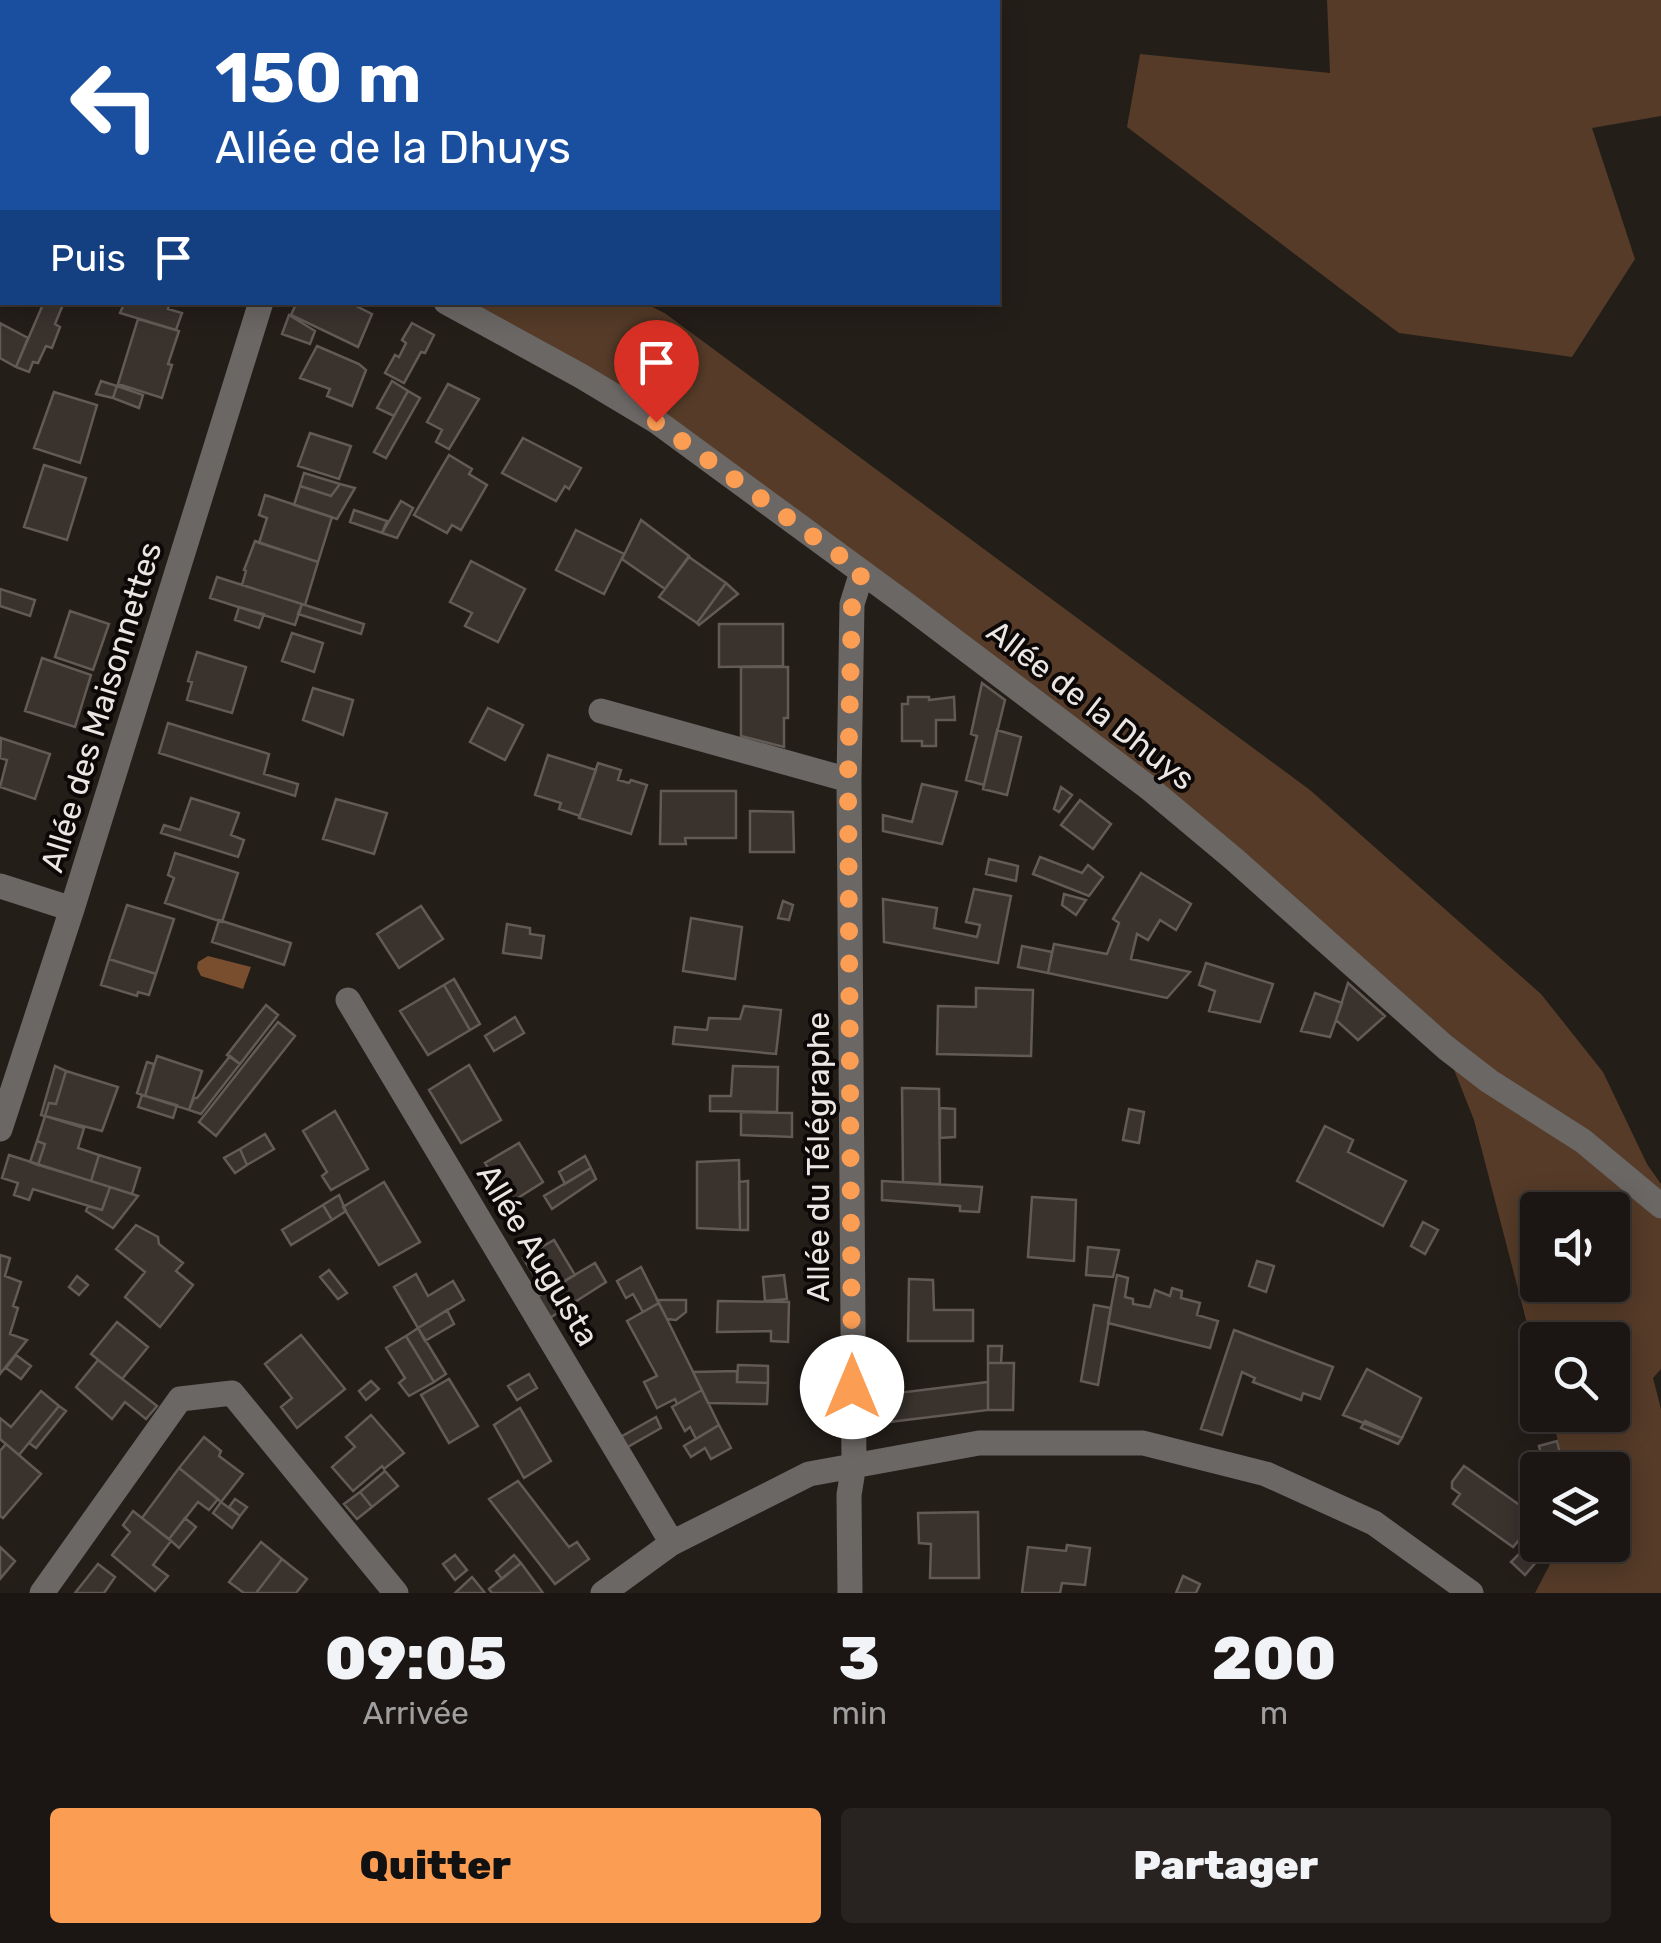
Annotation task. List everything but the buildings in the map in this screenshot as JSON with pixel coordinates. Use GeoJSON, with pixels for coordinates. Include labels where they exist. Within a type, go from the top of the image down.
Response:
{"type":"FeatureCollection","features":[{"type":"Feature","properties":{"kind":"street","name":"Allée des Maisonnettes"},"geometry":{"type":"LineString","coordinates":[[0,1128],[260,305]]}},
{"type":"Feature","properties":{"kind":"street","name":"Allée de la Dhuys"},"geometry":{"type":"LineString","coordinates":[[452,305],[582,376],[656,422],[862,572],[1149,788],[1489,1082],[1584,1141],[1661,1206]]}},
{"type":"Feature","properties":{"kind":"street","name":"Allée du Télégraphe"},"geometry":{"type":"LineString","coordinates":[[850,1593],[849,1494],[854,1464],[848,780],[852,604],[862,572]]}},
{"type":"Feature","properties":{"kind":"street"},"geometry":{"type":"LineString","coordinates":[[601,712],[848,780]]}},
{"type":"Feature","properties":{"kind":"street"},"geometry":{"type":"LineString","coordinates":[[0,886],[72,909]]}},
{"type":"Feature","properties":{"kind":"street","name":"Allée Augusta"},"geometry":{"type":"LineString","coordinates":[[348,1000],[672,1543]]}},
{"type":"Feature","properties":{"kind":"street"},"geometry":{"type":"LineString","coordinates":[[42,1593],[180,1399],[232,1393],[396,1593]]}},
{"type":"Feature","properties":{"kind":"street"},"geometry":{"type":"LineString","coordinates":[[603,1593],[672,1543],[808,1474],[979,1444],[1143,1443],[1266,1474],[1338,1506],[1374,1523],[1471,1593]]}},
{"type":"Feature","properties":{"kind":"shaded area"},"geometry":{"type":"Polygon","coordinates":[[[1327,0],[1661,0],[1661,116],[1592,128],[1635,259],[1572,357],[1399,333],[1127,127],[1140,54],[1330,73],[1327,0]]]}},
{"type":"Feature","properties":{"kind":"shaded area"},"geometry":{"type":"Polygon","coordinates":[[[446,305],[649,305],[666,314],[1310,790],[1541,994],[1603,1072],[1647,1164],[1661,1184],[1661,1369],[1653,1378],[1661,1409],[1661,1593],[1535,1593],[1551,1562],[1630,1562],[1630,1452],[1561,1452],[1556,1432],[1630,1432],[1630,1322],[1527,1322],[1521,1302],[1630,1302],[1630,1192],[1520,1192],[1520,1297],[1474,1120],[1445,1047],[1235,860],[657,421],[446,305]]]}},
{"type":"Feature","properties":{"kind":"shaded area"},"geometry":{"type":"Polygon","coordinates":[[[208,956],[251,967],[243,989],[201,976],[198,962],[208,956]]]}},
{"type":"Feature","properties":{"kind":"route"},"geometry":{"type":"LineString","coordinates":[[656,422],[862,572],[852,604],[848,780],[852,1387]]}}]}
